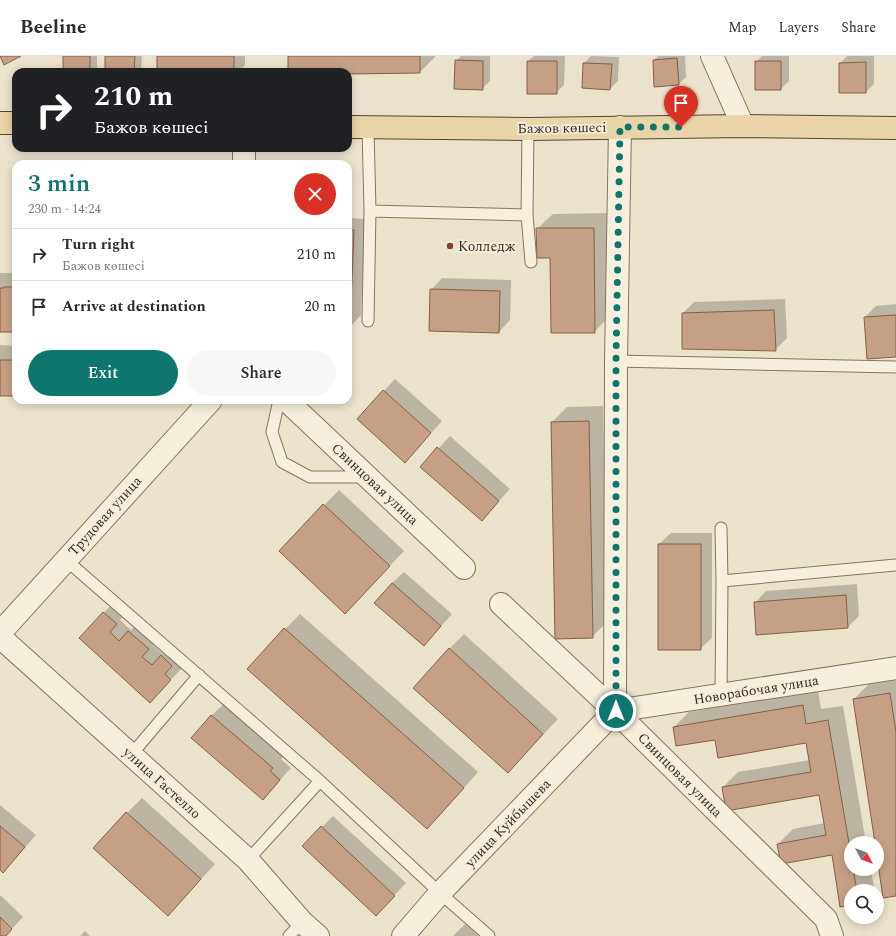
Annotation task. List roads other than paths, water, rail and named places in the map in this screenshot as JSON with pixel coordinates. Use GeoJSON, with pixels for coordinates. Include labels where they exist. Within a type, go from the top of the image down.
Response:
{"type":"FeatureCollection","features":[{"type":"Feature","properties":{"kind":"main road"},"geometry":{"type":"LineString","coordinates":[[0,122],[12,123]]}},
{"type":"Feature","properties":{"kind":"main road","name":"Бажов көшесі"},"geometry":{"type":"LineString","coordinates":[[358,128],[528,129],[743,126],[896,128]]}},
{"type":"Feature","properties":{"kind":"street"},"geometry":{"type":"LineString","coordinates":[[712,56],[743,126]]}},
{"type":"Feature","properties":{"kind":"street"},"geometry":{"type":"LineString","coordinates":[[616,711],[616,360],[620,127]]}},
{"type":"Feature","properties":{"kind":"street","name":"Трудовая улица"},"geometry":{"type":"LineString","coordinates":[[0,633],[207,404]]}},
{"type":"Feature","properties":{"kind":"street","name":"Свинцовая улица"},"geometry":{"type":"LineString","coordinates":[[290,404],[464,568]]}},
{"type":"Feature","properties":{"kind":"street","name":"Свинцовая улица"},"geometry":{"type":"LineString","coordinates":[[500,604],[616,711],[826,919],[832,936]]}},
{"type":"Feature","properties":{"kind":"street","name":"улица Гастелло"},"geometry":{"type":"LineString","coordinates":[[0,637],[248,860],[295,929],[318,936]]}},
{"type":"Feature","properties":{"kind":"street","name":"Новорабочая улица"},"geometry":{"type":"LineString","coordinates":[[616,711],[896,668]]}},
{"type":"Feature","properties":{"kind":"street","name":"улица Куйбышева"},"geometry":{"type":"LineString","coordinates":[[403,936],[440,893],[616,711]]}},
{"type":"Feature","properties":{"kind":"lane"},"geometry":{"type":"LineString","coordinates":[[358,128],[370,211],[368,321]]}},
{"type":"Feature","properties":{"kind":"lane"},"geometry":{"type":"LineString","coordinates":[[528,129],[527,215],[531,262]]}},
{"type":"Feature","properties":{"kind":"lane"},"geometry":{"type":"LineString","coordinates":[[370,211],[527,215]]}},
{"type":"Feature","properties":{"kind":"lane"},"geometry":{"type":"LineString","coordinates":[[616,360],[896,367]]}},
{"type":"Feature","properties":{"kind":"lane"},"geometry":{"type":"LineString","coordinates":[[278,404],[272,432],[282,462],[310,477],[367,477]]}},
{"type":"Feature","properties":{"kind":"lane"},"geometry":{"type":"LineString","coordinates":[[721,528],[721,695]]}},
{"type":"Feature","properties":{"kind":"lane"},"geometry":{"type":"LineString","coordinates":[[66,560],[320,781],[440,893],[489,936]]}},
{"type":"Feature","properties":{"kind":"lane"},"geometry":{"type":"LineString","coordinates":[[722,581],[896,565]]}},
{"type":"Feature","properties":{"kind":"lane"},"geometry":{"type":"LineString","coordinates":[[131,755],[198,675]]}},
{"type":"Feature","properties":{"kind":"lane"},"geometry":{"type":"LineString","coordinates":[[248,860],[320,781]]}},
{"type":"Feature","properties":{"kind":"place","name":"Колледж"},"geometry":{"type":"Point","coordinates":[450,246]}}]}
